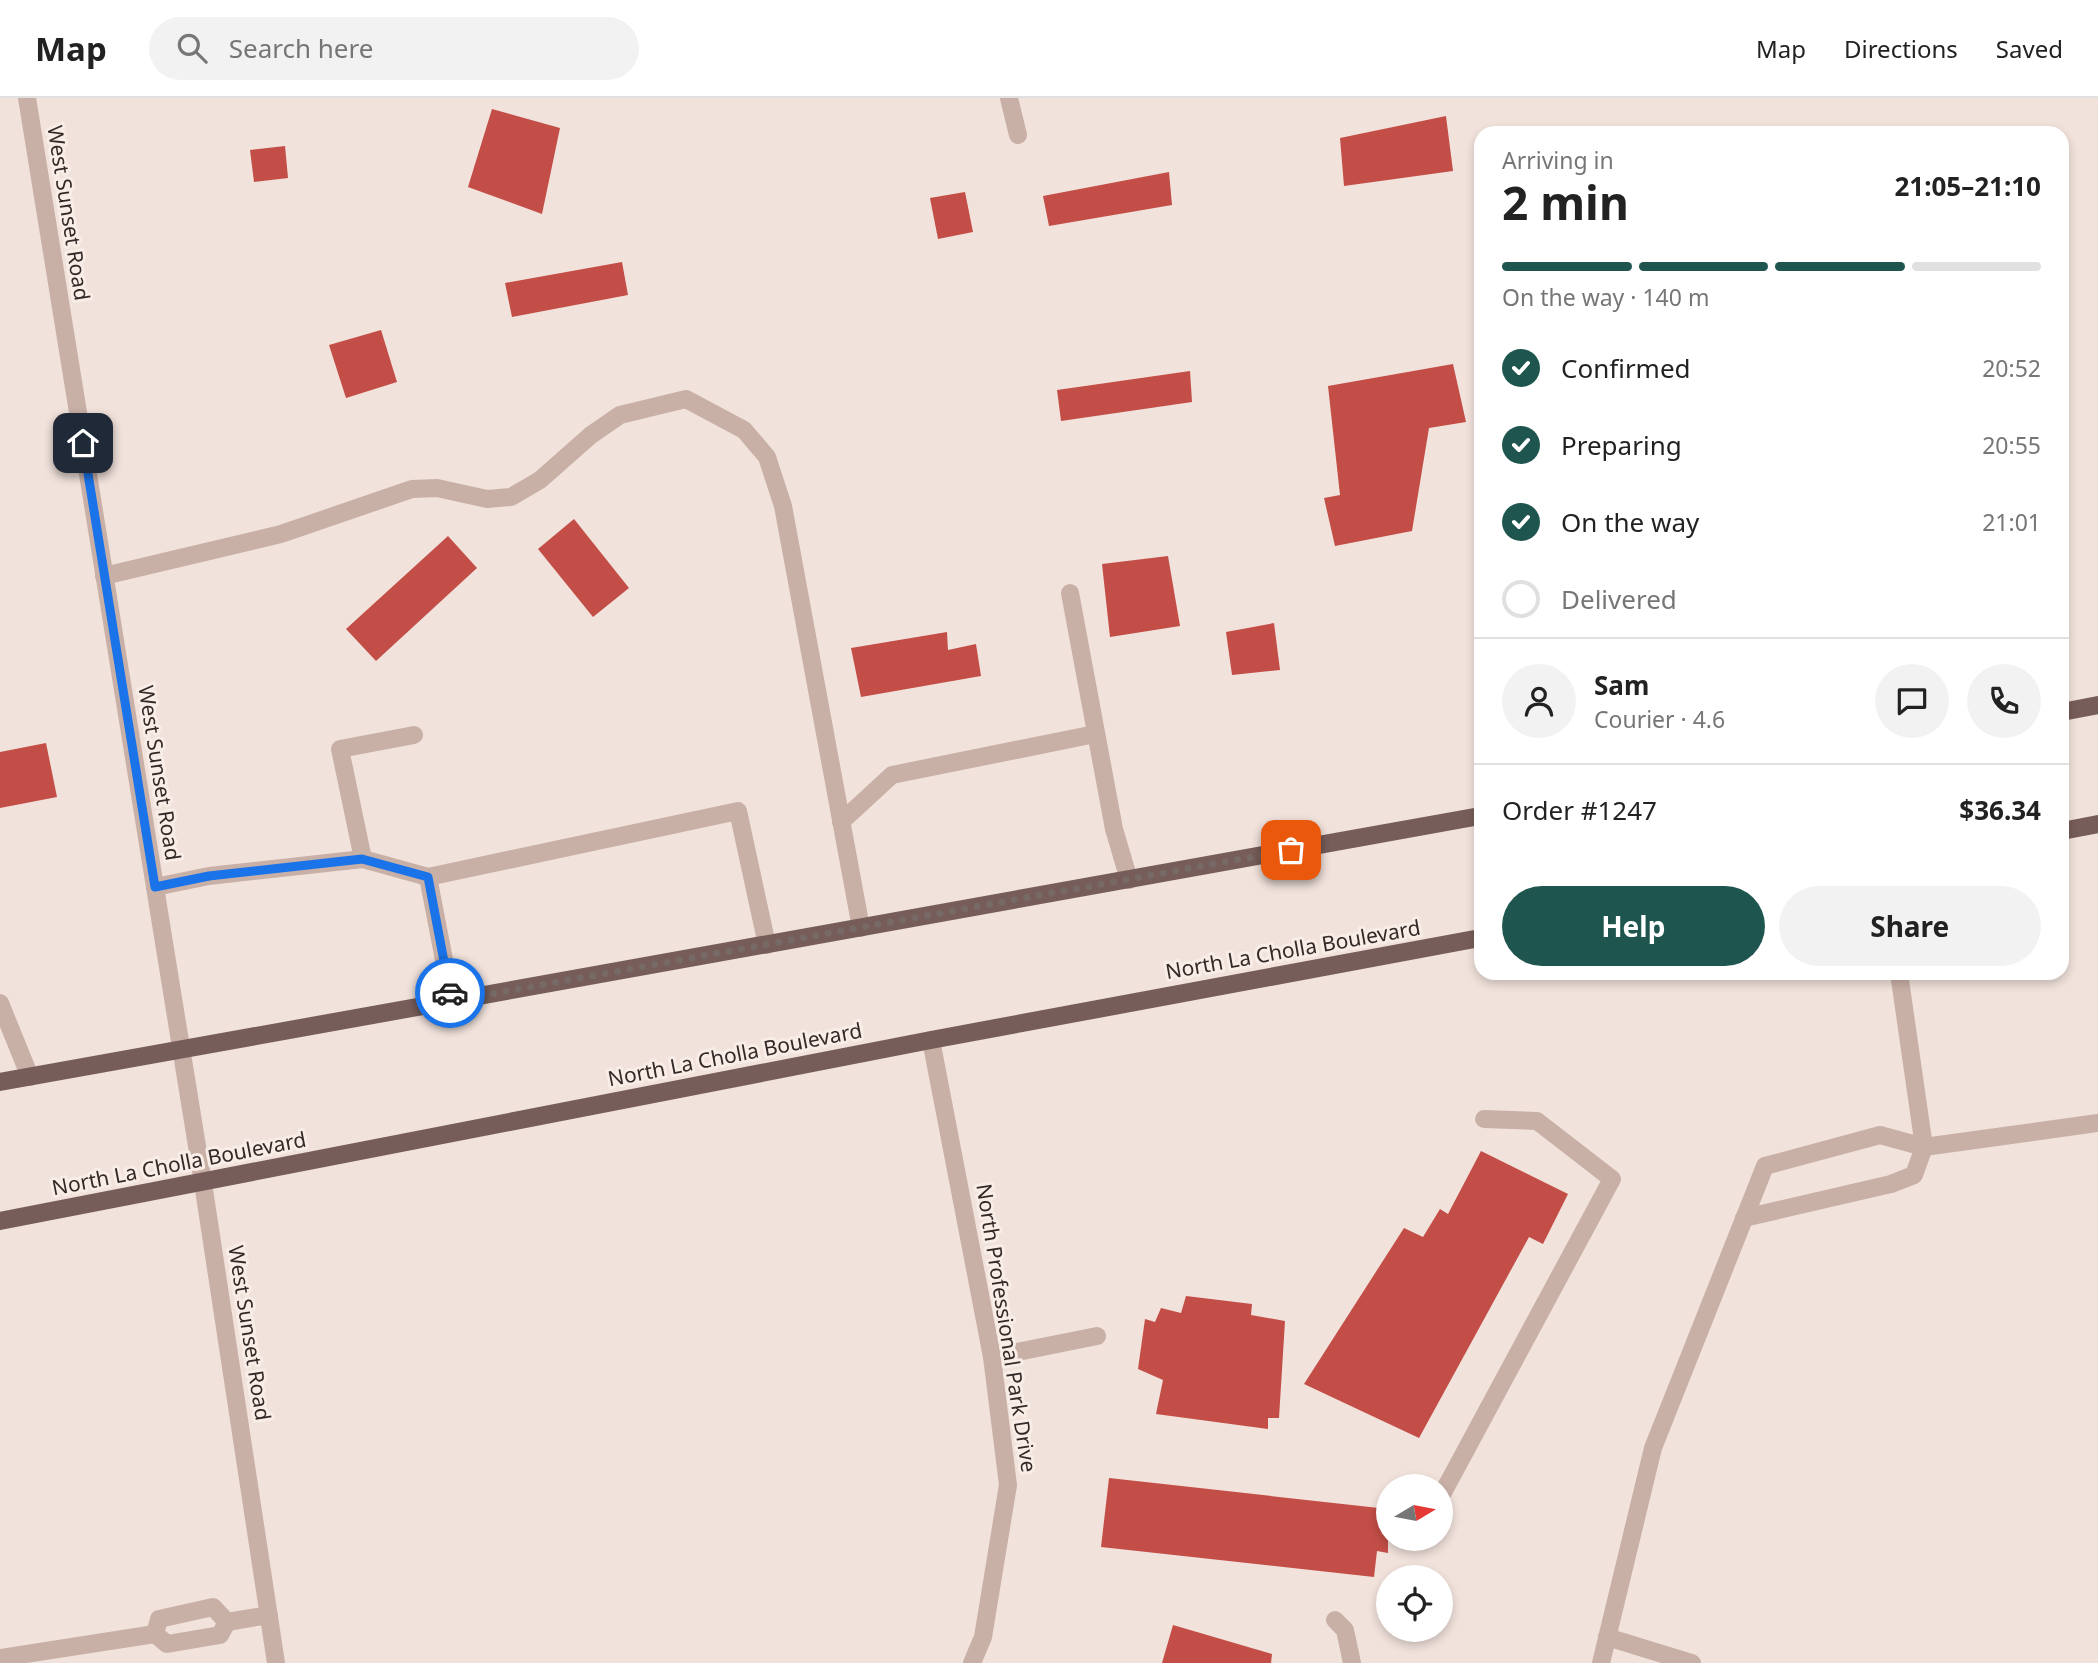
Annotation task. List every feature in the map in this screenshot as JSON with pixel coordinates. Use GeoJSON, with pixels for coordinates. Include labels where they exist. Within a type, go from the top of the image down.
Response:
{"type":"FeatureCollection","features":[{"type":"Feature","properties":{"kind":"main road"},"geometry":{"type":"LineString","coordinates":[[2069,711],[2098,705]]}},
{"type":"Feature","properties":{"kind":"main road"},"geometry":{"type":"LineString","coordinates":[[0,1082],[1474,817]]}},
{"type":"Feature","properties":{"kind":"main road"},"geometry":{"type":"LineString","coordinates":[[2069,830],[2098,824]]}},
{"type":"Feature","properties":{"kind":"main road","name":"North La Cholla Boulevard"},"geometry":{"type":"LineString","coordinates":[[0,1221],[930,1040],[1474,940]]}},
{"type":"Feature","properties":{"kind":"street","name":"West Sunset Road"},"geometry":{"type":"LineString","coordinates":[[27,98],[203,1183],[276,1663]]}},
{"type":"Feature","properties":{"kind":"street"},"geometry":{"type":"LineString","coordinates":[[1009,98],[1018,135]]}},
{"type":"Feature","properties":{"kind":"street"},"geometry":{"type":"LineString","coordinates":[[104,576],[281,534],[412,489],[437,488],[488,499],[512,497],[540,480],[591,435],[620,415],[686,399],[744,430],[767,457],[783,506],[861,928]]}},
{"type":"Feature","properties":{"kind":"street"},"geometry":{"type":"LineString","coordinates":[[1070,593],[1114,829],[1129,880]]}},
{"type":"Feature","properties":{"kind":"street"},"geometry":{"type":"LineString","coordinates":[[362,859],[340,749],[414,734]]}},
{"type":"Feature","properties":{"kind":"street"},"geometry":{"type":"LineString","coordinates":[[841,822],[892,775],[1095,734]]}},
{"type":"Feature","properties":{"kind":"street"},"geometry":{"type":"LineString","coordinates":[[155,887],[209,876],[362,859],[428,877],[738,811],[767,945]]}},
{"type":"Feature","properties":{"kind":"street"},"geometry":{"type":"LineString","coordinates":[[428,877],[452,1001]]}},
{"type":"Feature","properties":{"kind":"street"},"geometry":{"type":"LineString","coordinates":[[1744,1218],[1891,1184],[1914,1175],[1924,1147],[1900,980]]}},
{"type":"Feature","properties":{"kind":"street"},"geometry":{"type":"LineString","coordinates":[[0,1003],[30,1077]]}},
{"type":"Feature","properties":{"kind":"street","name":"North Professional Park Drive"},"geometry":{"type":"LineString","coordinates":[[930,1040],[992,1357],[1008,1485],[983,1637],[972,1663]]}},
{"type":"Feature","properties":{"kind":"street"},"geometry":{"type":"LineString","coordinates":[[1453,1474],[1612,1179],[1537,1121],[1484,1119]]}},
{"type":"Feature","properties":{"kind":"street"},"geometry":{"type":"LineString","coordinates":[[1601,1663],[1653,1448],[1765,1166],[1880,1135],[1924,1147],[2098,1123]]}},
{"type":"Feature","properties":{"kind":"street"},"geometry":{"type":"LineString","coordinates":[[992,1357],[1097,1336]]}},
{"type":"Feature","properties":{"kind":"street"},"geometry":{"type":"LineString","coordinates":[[155,1634],[159,1619],[213,1607],[227,1622]]}},
{"type":"Feature","properties":{"kind":"street"},"geometry":{"type":"LineString","coordinates":[[227,1622],[269,1615]]}},
{"type":"Feature","properties":{"kind":"street"},"geometry":{"type":"LineString","coordinates":[[1335,1620],[1345,1630],[1352,1663]]}},
{"type":"Feature","properties":{"kind":"street"},"geometry":{"type":"LineString","coordinates":[[0,1658],[155,1634],[167,1644],[220,1634],[227,1622]]}},
{"type":"Feature","properties":{"kind":"street"},"geometry":{"type":"LineString","coordinates":[[1607,1637],[1692,1663]]}},
{"type":"Feature","properties":{"kind":"building"},"geometry":{"type":"Polygon","coordinates":[[[492,109],[560,128],[542,214],[468,187],[492,109]]]}},
{"type":"Feature","properties":{"kind":"building"},"geometry":{"type":"Polygon","coordinates":[[[1446,116],[1453,171],[1344,186],[1340,138],[1446,116]]]}},
{"type":"Feature","properties":{"kind":"building"},"geometry":{"type":"Polygon","coordinates":[[[285,146],[288,178],[254,182],[250,150],[285,146]]]}},
{"type":"Feature","properties":{"kind":"building"},"geometry":{"type":"Polygon","coordinates":[[[1169,172],[1172,205],[1049,226],[1043,196],[1169,172]]]}},
{"type":"Feature","properties":{"kind":"building"},"geometry":{"type":"Polygon","coordinates":[[[965,192],[973,232],[938,239],[930,198],[965,192]]]}},
{"type":"Feature","properties":{"kind":"building"},"geometry":{"type":"Polygon","coordinates":[[[622,262],[628,295],[512,317],[505,283],[622,262]]]}},
{"type":"Feature","properties":{"kind":"building"},"geometry":{"type":"Polygon","coordinates":[[[381,330],[397,382],[346,398],[329,345],[381,330]]]}},
{"type":"Feature","properties":{"kind":"building"},"geometry":{"type":"Polygon","coordinates":[[[1453,364],[1466,422],[1429,428],[1412,531],[1335,546],[1324,498],[1340,495],[1328,386],[1453,364]]]}},
{"type":"Feature","properties":{"kind":"building"},"geometry":{"type":"Polygon","coordinates":[[[1190,371],[1192,402],[1061,421],[1057,390],[1190,371]]]}},
{"type":"Feature","properties":{"kind":"building"},"geometry":{"type":"Polygon","coordinates":[[[574,519],[629,588],[593,617],[538,549],[574,519]]]}},
{"type":"Feature","properties":{"kind":"building"},"geometry":{"type":"Polygon","coordinates":[[[448,536],[477,568],[376,661],[346,629],[448,536]]]}},
{"type":"Feature","properties":{"kind":"building"},"geometry":{"type":"Polygon","coordinates":[[[1168,556],[1180,626],[1110,637],[1102,564],[1168,556]]]}},
{"type":"Feature","properties":{"kind":"building"},"geometry":{"type":"Polygon","coordinates":[[[1274,623],[1280,670],[1232,675],[1226,632],[1274,623]]]}},
{"type":"Feature","properties":{"kind":"building"},"geometry":{"type":"Polygon","coordinates":[[[947,632],[948,650],[976,644],[981,676],[861,697],[851,648],[947,632]]]}},
{"type":"Feature","properties":{"kind":"building"},"geometry":{"type":"Polygon","coordinates":[[[46,743],[57,797],[0,808],[0,752],[46,743]]]}},
{"type":"Feature","properties":{"kind":"building"},"geometry":{"type":"Polygon","coordinates":[[[1481,1151],[1568,1194],[1543,1244],[1529,1237],[1419,1438],[1304,1384],[1404,1228],[1423,1237],[1440,1209],[1448,1214],[1481,1151]]]}},
{"type":"Feature","properties":{"kind":"building"},"geometry":{"type":"Polygon","coordinates":[[[1186,1296],[1252,1304],[1251,1315],[1285,1321],[1279,1418],[1268,1418],[1268,1429],[1156,1414],[1163,1380],[1138,1369],[1145,1319],[1155,1322],[1161,1308],[1181,1313],[1186,1296]]]}},
{"type":"Feature","properties":{"kind":"building"},"geometry":{"type":"Polygon","coordinates":[[[1109,1478],[1376,1508],[1377,1551],[1374,1577],[1101,1547],[1109,1478]]]}},
{"type":"Feature","properties":{"kind":"building"},"geometry":{"type":"Polygon","coordinates":[[[1173,1625],[1272,1654],[1271,1663],[1162,1663],[1173,1625]]]}},
{"type":"Feature","properties":{"kind":"way so far"},"geometry":{"type":"LineString","coordinates":[[450,993],[452,1001],[1291,850]]}},
{"type":"Feature","properties":{"kind":"route"},"geometry":{"type":"LineString","coordinates":[[83,443],[155,887],[209,876],[362,859],[428,877],[450,993]]}}]}
